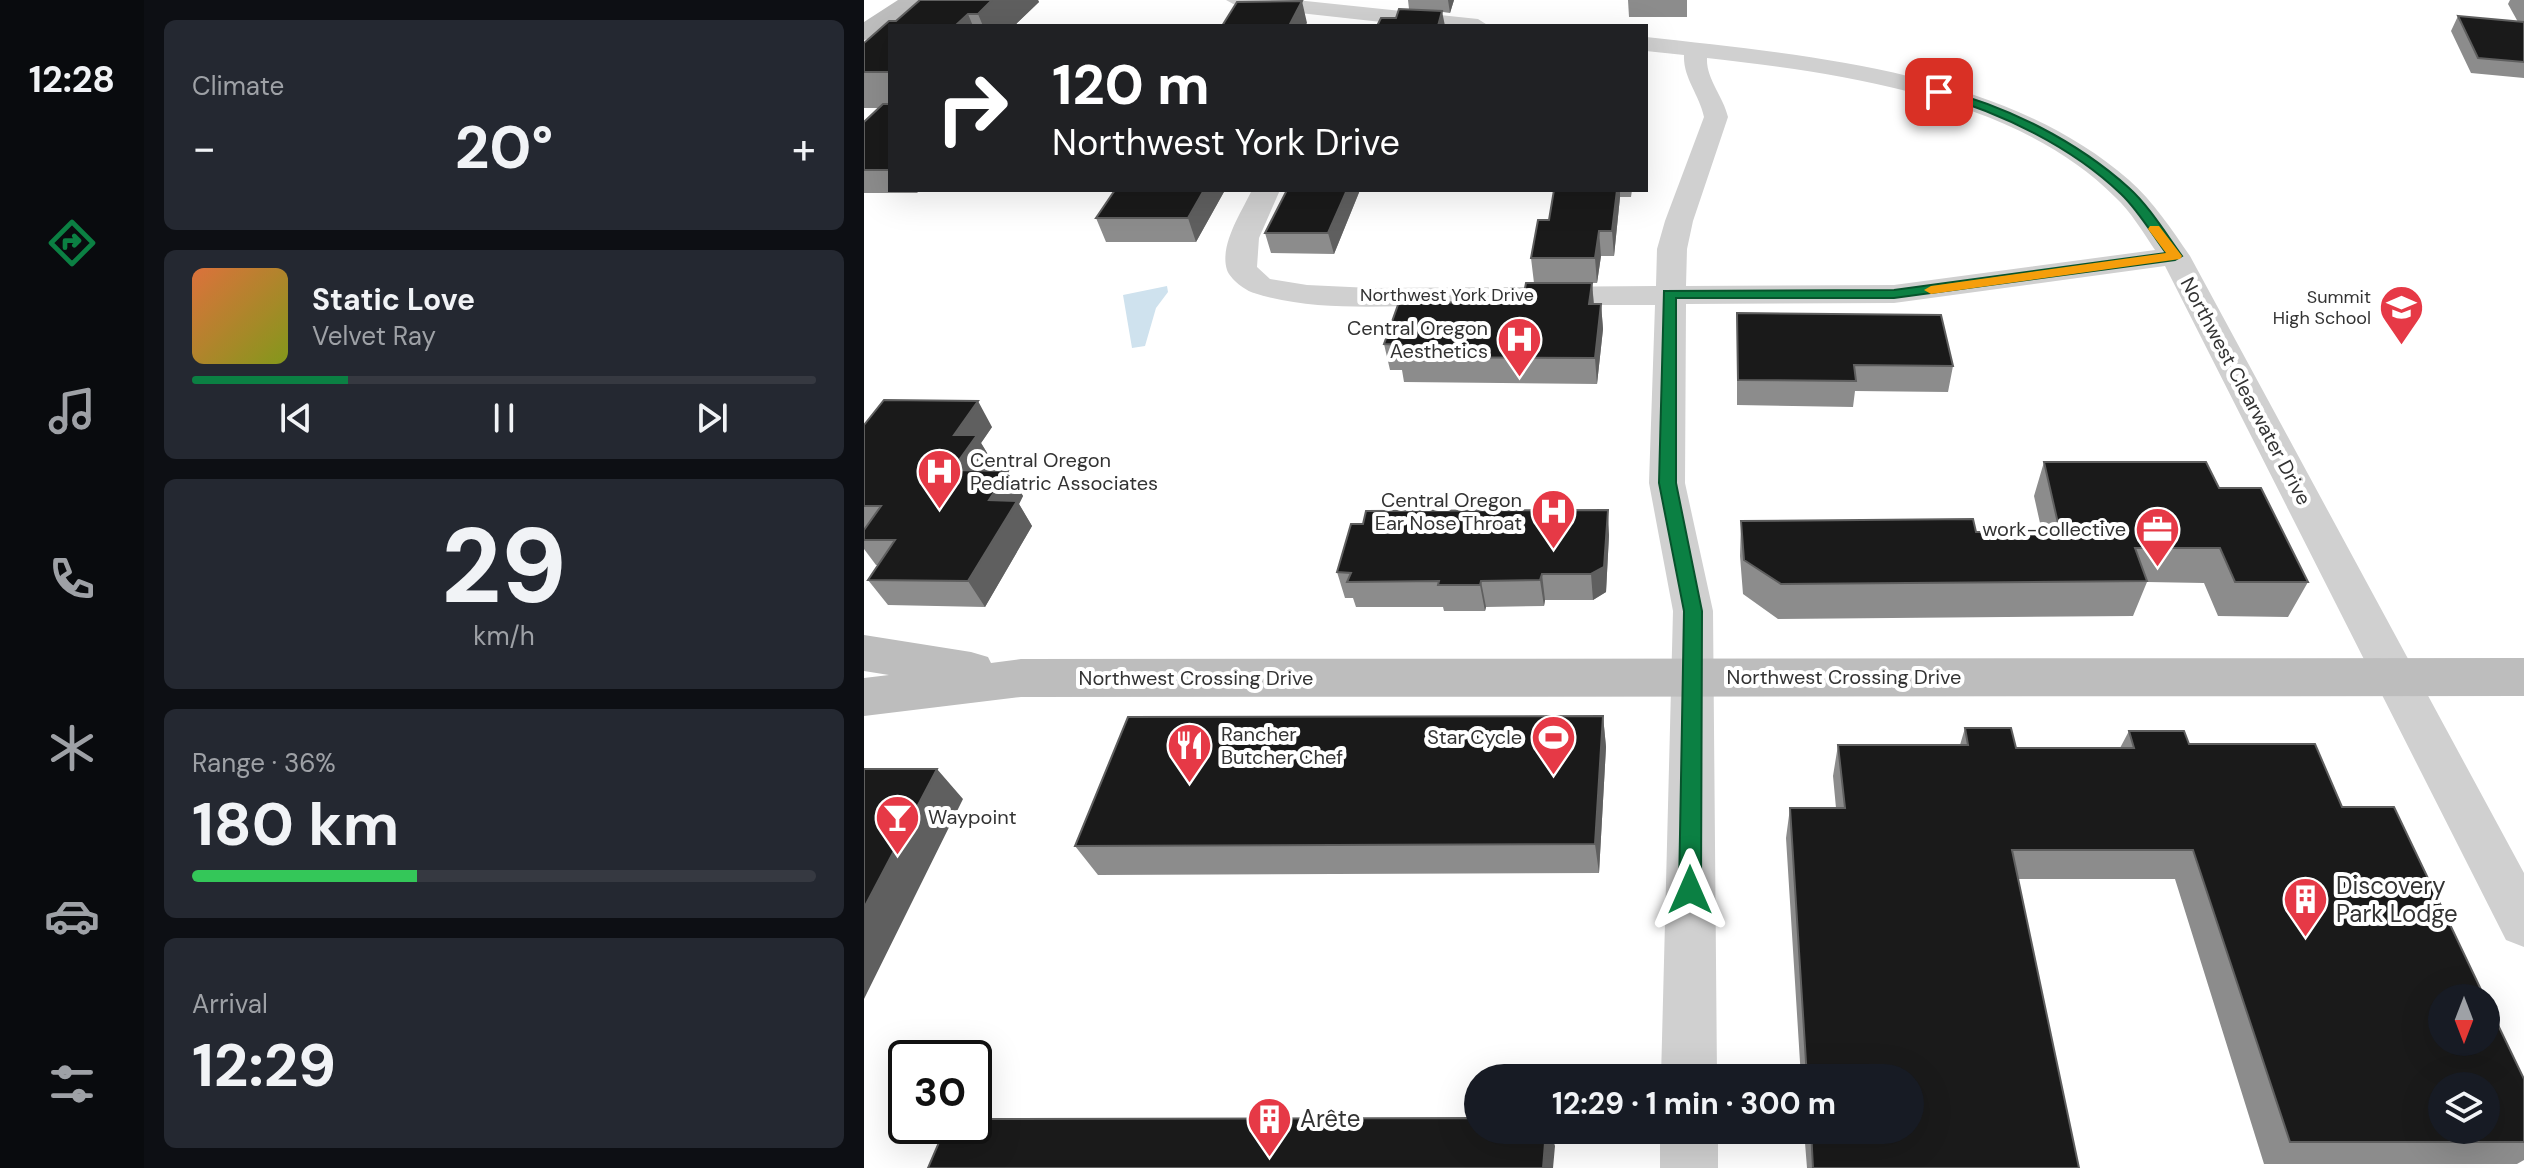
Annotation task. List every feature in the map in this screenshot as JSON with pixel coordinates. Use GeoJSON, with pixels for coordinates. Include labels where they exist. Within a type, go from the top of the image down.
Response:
{"type":"FeatureCollection","features":[{"type":"Feature","properties":{"kind":"street"},"geometry":{"type":"LineString","coordinates":[[1237,0],[1459,24]]}},
{"type":"Feature","properties":{"kind":"street"},"geometry":{"type":"LineString","coordinates":[[908,24],[922,5]]}},
{"type":"Feature","properties":{"kind":"street"},"geometry":{"type":"LineString","coordinates":[[864,33],[922,5]]}},
{"type":"Feature","properties":{"kind":"street"},"geometry":{"type":"LineString","coordinates":[[864,56],[888,38]]}},
{"type":"Feature","properties":{"kind":"street","name":"Northwest Clearwater Drive"},"geometry":{"type":"LineString","coordinates":[[1648,44],[1833,67],[1910,83],[1969,101],[2025,124],[2076,154],[2126,192],[2175,256],[2524,923]]}},
{"type":"Feature","properties":{"kind":"street"},"geometry":{"type":"LineString","coordinates":[[1689,1064],[1693,611],[1667,483],[1672,249],[1716,117],[1712,100],[1695,71],[1696,50]]}},
{"type":"Feature","properties":{"kind":"street","name":"Northwest York Drive"},"geometry":{"type":"LineString","coordinates":[[1265,192],[1243,239],[1239,254],[1242,270],[1261,286],[1307,294],[1371,297],[1894,294],[2175,256]]}},
{"type":"Feature","properties":{"kind":"street","name":"Northwest Crossing Drive"},"geometry":{"type":"LineString","coordinates":[[864,653],[1021,678]]}},
{"type":"Feature","properties":{"kind":"street","name":"Northwest Crossing Drive"},"geometry":{"type":"LineString","coordinates":[[864,697],[1021,678],[2524,677]]}},
{"type":"Feature","properties":{"kind":"street"},"geometry":{"type":"LineString","coordinates":[[1689,1144],[1689,1168]]}},
{"type":"Feature","properties":{"kind":"water"},"geometry":{"type":"Polygon","coordinates":[[[1167,286],[1168,292],[1156,308],[1145,346],[1132,348],[1123,295],[1167,286]]]}},
{"type":"Feature","properties":{"kind":"building"},"geometry":{"type":"Polygon","coordinates":[[[920,0],[992,0],[978,14],[968,14],[957,24],[888,24],[888,72],[864,72],[864,43],[889,21],[896,21],[920,0]]]}},
{"type":"Feature","properties":{"kind":"building"},"geometry":{"type":"Polygon","coordinates":[[[1302,1],[1290,24],[1223,24],[1237,2],[1302,1]]]}},
{"type":"Feature","properties":{"kind":"building"},"geometry":{"type":"Polygon","coordinates":[[[1399,9],[1442,11],[1439,24],[1378,24],[1381,18],[1396,18],[1399,9]]]}},
{"type":"Feature","properties":{"kind":"building"},"geometry":{"type":"Polygon","coordinates":[[[2458,16],[2524,22],[2524,62],[2478,58],[2458,16]]]}},
{"type":"Feature","properties":{"kind":"building"},"geometry":{"type":"Polygon","coordinates":[[[883,104],[888,104],[888,170],[864,170],[864,122],[883,104]]]}},
{"type":"Feature","properties":{"kind":"building"},"geometry":{"type":"Polygon","coordinates":[[[1114,192],[1203,192],[1188,218],[1096,218],[1114,192]]]}},
{"type":"Feature","properties":{"kind":"building"},"geometry":{"type":"Polygon","coordinates":[[[1286,192],[1346,192],[1328,233],[1265,233],[1286,192]]]}},
{"type":"Feature","properties":{"kind":"building"},"geometry":{"type":"Polygon","coordinates":[[[1554,192],[1617,192],[1612,231],[1599,231],[1595,258],[1531,258],[1538,220],[1549,220],[1554,192]]]}},
{"type":"Feature","properties":{"kind":"building"},"geometry":{"type":"Polygon","coordinates":[[[1526,283],[1592,283],[1589,304],[1601,304],[1595,358],[1399,357],[1402,345],[1384,344],[1399,302],[1522,303],[1526,283]]]}},
{"type":"Feature","properties":{"kind":"building"},"geometry":{"type":"Polygon","coordinates":[[[1737,313],[1941,315],[1953,366],[1854,365],[1856,381],[1738,380],[1737,313]]]}},
{"type":"Feature","properties":{"kind":"building","name":"Central Oregon Pediatric Associates"},"geometry":{"type":"Polygon","coordinates":[[[884,400],[978,401],[954,435],[977,435],[952,470],[1008,471],[989,500],[1017,501],[968,581],[868,580],[895,540],[864,540],[864,530],[881,506],[864,506],[864,425],[884,400]]]}},
{"type":"Feature","properties":{"kind":"building"},"geometry":{"type":"Polygon","coordinates":[[[2044,462],[2206,462],[2219,488],[2261,488],[2308,582],[2235,582],[2220,548],[2135,548],[2147,581],[1781,584],[1744,560],[1741,521],[1973,519],[1976,532],[2060,532],[2044,462]]]}},
{"type":"Feature","properties":{"kind":"building"},"geometry":{"type":"Polygon","coordinates":[[[1608,510],[1604,567],[1591,574],[1542,574],[1540,580],[1438,585],[1439,581],[1347,582],[1351,573],[1337,572],[1351,524],[1363,524],[1366,511],[1608,510]]]}},
{"type":"Feature","properties":{"kind":"building"},"geometry":{"type":"Polygon","coordinates":[[[1603,716],[1595,844],[1075,846],[1128,717],[1603,716]]]}},
{"type":"Feature","properties":{"kind":"building","name":"Discovery Park Lodge"},"geometry":{"type":"Polygon","coordinates":[[[1965,728],[2011,728],[2016,748],[2134,748],[2129,731],[2184,731],[2189,744],[2315,744],[2342,807],[2394,807],[2478,984],[2428,984],[2428,1056],[2500,1056],[2500,1029],[2524,1079],[2524,1142],[2500,1142],[2500,1072],[2428,1072],[2428,1142],[2290,1142],[2193,850],[2012,850],[2079,1168],[1813,1168],[1812,1144],[1924,1144],[1924,1064],[1806,1064],[1790,808],[1845,808],[1838,745],[1968,745],[1965,728]]]}},
{"type":"Feature","properties":{"kind":"building"},"geometry":{"type":"Polygon","coordinates":[[[864,769],[937,769],[864,908],[864,769]]]}},
{"type":"Feature","properties":{"kind":"building"},"geometry":{"type":"Polygon","coordinates":[[[1464,1118],[1464,1144],[1545,1144],[1543,1168],[928,1168],[938,1144],[992,1144],[992,1119],[1464,1118]]]}},
{"type":"Feature","properties":{"kind":"slow traffic"},"geometry":{"type":"LineString","coordinates":[[1931,290],[2175,256],[2154,229]]}},
{"type":"Feature","properties":{"kind":"place","name":"Summit High School"},"geometry":{"type":"Point","coordinates":[2402,346]}},
{"type":"Feature","properties":{"kind":"place","name":"Central Oregon Aesthetics"},"geometry":{"type":"Point","coordinates":[1519,378]}},
{"type":"Feature","properties":{"kind":"place","name":"Central Oregon Pediatric Associates"},"geometry":{"type":"Point","coordinates":[939,511]}},
{"type":"Feature","properties":{"kind":"place","name":"Central Oregon Ear Nose Throat"},"geometry":{"type":"Point","coordinates":[1553,550]}},
{"type":"Feature","properties":{"kind":"place","name":"work-collective"},"geometry":{"type":"Point","coordinates":[2157,568]}},
{"type":"Feature","properties":{"kind":"place","name":"Star Cycle"},"geometry":{"type":"Point","coordinates":[1553,776]}},
{"type":"Feature","properties":{"kind":"place","name":"Rancher Butcher Chef"},"geometry":{"type":"Point","coordinates":[1190,784]}},
{"type":"Feature","properties":{"kind":"place","name":"Waypoint"},"geometry":{"type":"Point","coordinates":[897,856]}},
{"type":"Feature","properties":{"kind":"place","name":"Discovery Park Lodge"},"geometry":{"type":"Point","coordinates":[2305,939]}},
{"type":"Feature","properties":{"kind":"place","name":"Arête"},"geometry":{"type":"Point","coordinates":[1269,1158]}},
{"type":"Feature","properties":{"kind":"route"},"geometry":{"type":"LineString","coordinates":[[1690,890],[1693,611],[1667,483],[1669,294],[1894,294],[2175,256],[2126,192],[2076,154],[2025,124],[1939,92]]}}]}
